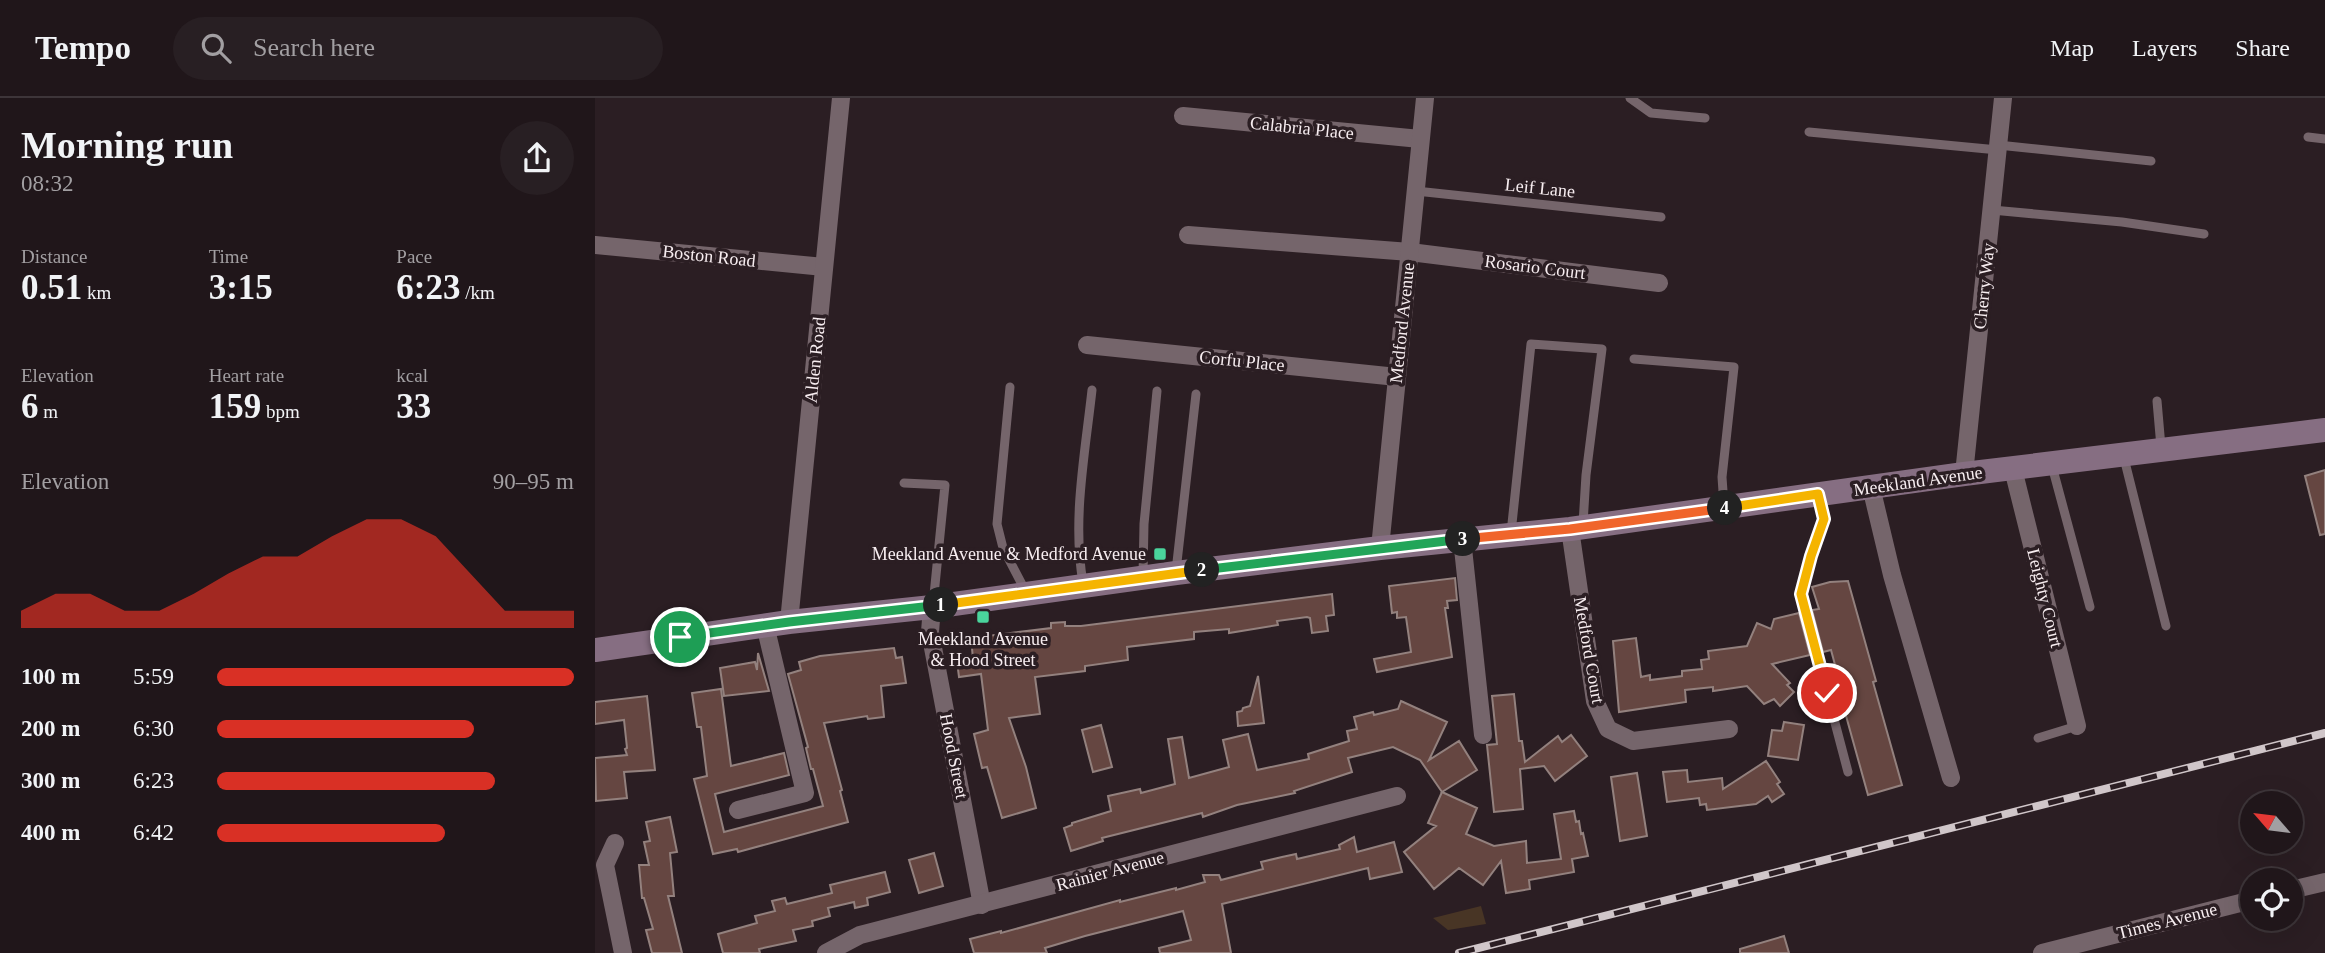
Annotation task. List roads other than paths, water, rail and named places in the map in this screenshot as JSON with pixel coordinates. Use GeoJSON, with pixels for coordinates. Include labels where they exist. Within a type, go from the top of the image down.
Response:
{"type":"FeatureCollection","features":[{"type":"Feature","properties":{"kind":"main road","name":"Meekland Avenue"},"geometry":{"type":"LineString","coordinates":[[595,650],[1143,577],[1380,548],[1577,528],[1964,474],[2325,430]]}},
{"type":"Feature","properties":{"kind":"street","name":"Alden Road"},"geometry":{"type":"LineString","coordinates":[[738,810],[806,793],[777,624],[824,267],[841,98]]}},
{"type":"Feature","properties":{"kind":"street","name":"Medford Avenue"},"geometry":{"type":"LineString","coordinates":[[1380,548],[1425,98]]}},
{"type":"Feature","properties":{"kind":"street","name":"Cherry Way"},"geometry":{"type":"LineString","coordinates":[[1964,474],[2003,98]]}},
{"type":"Feature","properties":{"kind":"street","name":"Calabria Place"},"geometry":{"type":"LineString","coordinates":[[1183,116],[1420,139]]}},
{"type":"Feature","properties":{"kind":"street","name":"Rosario Court"},"geometry":{"type":"LineString","coordinates":[[1188,235],[1410,252],[1659,283]]}},
{"type":"Feature","properties":{"kind":"street","name":"Boston Road"},"geometry":{"type":"LineString","coordinates":[[595,245],[824,267]]}},
{"type":"Feature","properties":{"kind":"street","name":"Corfu Place"},"geometry":{"type":"LineString","coordinates":[[1087,345],[1397,377]]}},
{"type":"Feature","properties":{"kind":"street","name":"Leighty Court"},"geometry":{"type":"LineString","coordinates":[[2013,469],[2077,726]]}},
{"type":"Feature","properties":{"kind":"street"},"geometry":{"type":"LineString","coordinates":[[1871,487],[1892,575],[1951,778]]}},
{"type":"Feature","properties":{"kind":"street","name":"Medford Court"},"geometry":{"type":"LineString","coordinates":[[1577,528],[1595,701],[1608,729],[1633,741],[1729,729]]}},
{"type":"Feature","properties":{"kind":"street"},"geometry":{"type":"LineString","coordinates":[[1462,539],[1483,735]]}},
{"type":"Feature","properties":{"kind":"street","name":"Hood Street"},"geometry":{"type":"LineString","coordinates":[[932,607],[930,632],[982,905]]}},
{"type":"Feature","properties":{"kind":"street","name":"Rainier Avenue"},"geometry":{"type":"LineString","coordinates":[[826,953],[860,935],[1397,796]]}},
{"type":"Feature","properties":{"kind":"street"},"geometry":{"type":"LineString","coordinates":[[615,843],[605,865],[623,953]]}},
{"type":"Feature","properties":{"kind":"street"},"geometry":{"type":"LineString","coordinates":[[2303,887],[2325,882]]}},
{"type":"Feature","properties":{"kind":"street","name":"Times Avenue"},"geometry":{"type":"LineString","coordinates":[[2042,953],[2240,903]]}},
{"type":"Feature","properties":{"kind":"lane"},"geometry":{"type":"LineString","coordinates":[[1630,98],[1651,113],[1705,118]]}},
{"type":"Feature","properties":{"kind":"lane"},"geometry":{"type":"LineString","coordinates":[[1809,132],[2151,161]]}},
{"type":"Feature","properties":{"kind":"lane"},"geometry":{"type":"LineString","coordinates":[[2308,137],[2325,139]]}},
{"type":"Feature","properties":{"kind":"lane","name":"Leif Lane"},"geometry":{"type":"LineString","coordinates":[[1416,191],[1661,217]]}},
{"type":"Feature","properties":{"kind":"lane"},"geometry":{"type":"LineString","coordinates":[[1992,210],[2122,222],[2204,234]]}},
{"type":"Feature","properties":{"kind":"lane"},"geometry":{"type":"LineString","coordinates":[[1511,534],[1531,344],[1602,349],[1577,528]]}},
{"type":"Feature","properties":{"kind":"lane"},"geometry":{"type":"LineString","coordinates":[[1634,359],[1734,367],[1722,477],[1724,508]]}},
{"type":"Feature","properties":{"kind":"lane"},"geometry":{"type":"LineString","coordinates":[[1010,387],[997,524],[1003,548],[1027,592]]}},
{"type":"Feature","properties":{"kind":"lane"},"geometry":{"type":"LineString","coordinates":[[1083,585],[1079,539],[1081,483],[1092,390]]}},
{"type":"Feature","properties":{"kind":"lane"},"geometry":{"type":"LineString","coordinates":[[1143,577],[1146,499],[1157,391]]}},
{"type":"Feature","properties":{"kind":"lane"},"geometry":{"type":"LineString","coordinates":[[1176,573],[1196,394]]}},
{"type":"Feature","properties":{"kind":"lane"},"geometry":{"type":"LineString","coordinates":[[2157,401],[2161,449]]}},
{"type":"Feature","properties":{"kind":"lane"},"geometry":{"type":"LineString","coordinates":[[2123,454],[2167,626]]}},
{"type":"Feature","properties":{"kind":"lane"},"geometry":{"type":"LineString","coordinates":[[2051,463],[2089,607]]}},
{"type":"Feature","properties":{"kind":"lane"},"geometry":{"type":"LineString","coordinates":[[904,483],[945,485],[932,607]]}},
{"type":"Feature","properties":{"kind":"lane"},"geometry":{"type":"LineString","coordinates":[[1818,494],[1824,519],[1801,594],[1848,772]]}},
{"type":"Feature","properties":{"kind":"lane"},"geometry":{"type":"LineString","coordinates":[[2038,738],[2077,726]]}},
{"type":"Feature","properties":{"kind":"railway"},"geometry":{"type":"LineString","coordinates":[[1459,953],[2325,733]]}},
{"type":"Feature","properties":{"kind":"place","name":"Meekland Avenue & Medford Avenue"},"geometry":{"type":"Point","coordinates":[1160,554]}},
{"type":"Feature","properties":{"kind":"place","name":"Meekland Avenue & Hood Street"},"geometry":{"type":"Point","coordinates":[983,617]}}]}
